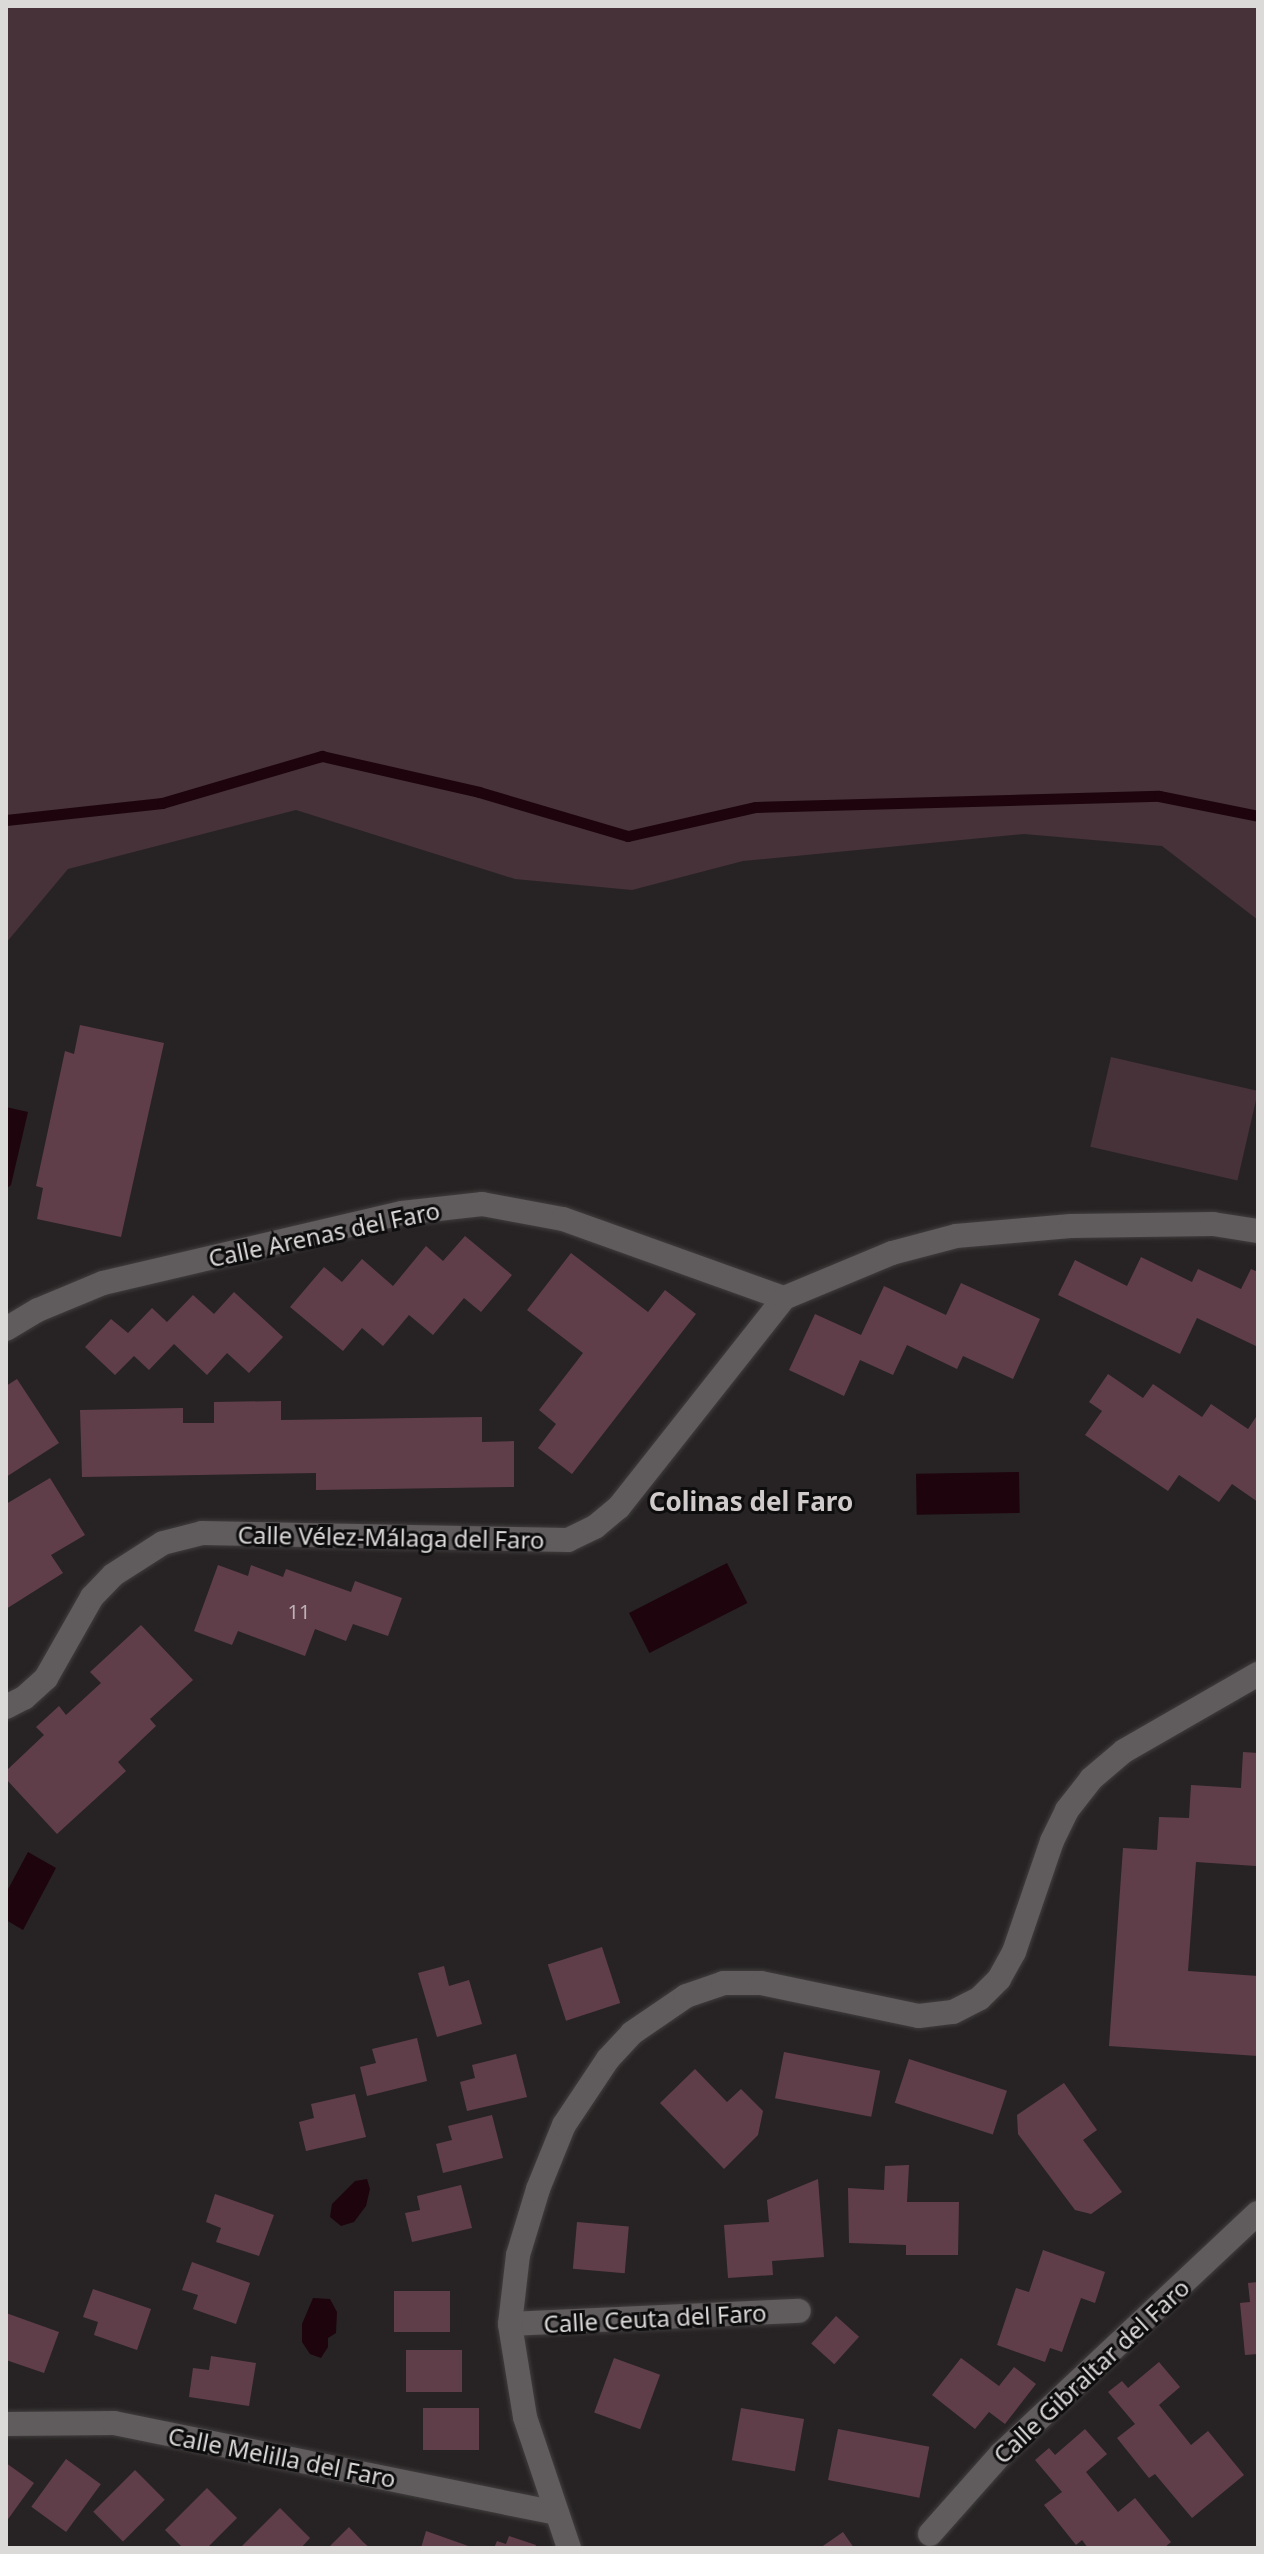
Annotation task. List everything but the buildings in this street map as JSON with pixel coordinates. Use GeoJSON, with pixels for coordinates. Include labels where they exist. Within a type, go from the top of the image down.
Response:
{"type":"FeatureCollection","features":[{"type":"Feature","properties":{"kind":"street","name":"Calle Arenas del Faro"},"geometry":{"type":"LineString","coordinates":[[6,1329],[38,1310],[103,1283],[402,1213],[482,1204],[563,1219],[784,1298]]}},
{"type":"Feature","properties":{"kind":"street","name":"Calle Vélez-Málaga del Faro"},"geometry":{"type":"LineString","coordinates":[[6,1707],[24,1698],[46,1678],[92,1597],[113,1575],[163,1543],[202,1533],[568,1540],[595,1527],[619,1507],[784,1298],[892,1253],[956,1236],[1102,1226],[1213,1224],[1258,1231]]}},
{"type":"Feature","properties":{"kind":"street"},"geometry":{"type":"LineString","coordinates":[[569,2548],[525,2417],[510,2324],[518,2255],[538,2189],[564,2125],[608,2059],[632,2033],[686,1996],[723,1983],[761,1983],[919,2016],[953,2012],[980,1998],[999,1979],[1014,1952],[1052,1841],[1067,1810],[1091,1779],[1124,1751],[1258,1674]]}},
{"type":"Feature","properties":{"kind":"street","name":"Calle Gibraltar del Faro"},"geometry":{"type":"LineString","coordinates":[[930,2534],[1001,2454],[1258,2213]]}},
{"type":"Feature","properties":{"kind":"street","name":"Calle Ceuta del Faro"},"geometry":{"type":"LineString","coordinates":[[510,2324],[799,2311]]}},
{"type":"Feature","properties":{"kind":"street","name":"Calle Melilla del Faro"},"geometry":{"type":"LineString","coordinates":[[6,2424],[114,2423],[557,2513]]}},
{"type":"Feature","properties":{"kind":"shaded area"},"geometry":{"type":"Polygon","coordinates":[[[6,6],[1258,6],[1258,920],[1162,846],[1024,834],[743,861],[632,890],[515,879],[296,810],[68,869],[6,943],[6,6]]]}},
{"type":"Feature","properties":{"kind":"shaded area"},"geometry":{"type":"Polygon","coordinates":[[[1111,1057],[1258,1091],[1237,1181],[1090,1147],[1111,1057]]]}},
{"type":"Feature","properties":{"kind":"shaded area"},"geometry":{"type":"Polygon","coordinates":[[[6,1107],[28,1112],[11,1185],[6,1189],[6,1107]]]}},
{"type":"Feature","properties":{"kind":"shaded area"},"geometry":{"type":"Polygon","coordinates":[[[1019,1472],[1020,1513],[917,1515],[916,1474],[1019,1472]]]}},
{"type":"Feature","properties":{"kind":"shaded area"},"geometry":{"type":"Polygon","coordinates":[[[727,1563],[747,1603],[649,1653],[629,1613],[727,1563]]]}},
{"type":"Feature","properties":{"kind":"shaded area"},"geometry":{"type":"Polygon","coordinates":[[[28,1852],[56,1868],[23,1930],[6,1920],[6,1893],[28,1852]]]}},
{"type":"Feature","properties":{"kind":"shaded area"},"geometry":{"type":"Polygon","coordinates":[[[367,2179],[370,2189],[366,2206],[354,2222],[341,2226],[330,2217],[332,2204],[355,2181],[367,2179]]]}},
{"type":"Feature","properties":{"kind":"shaded area"},"geometry":{"type":"Polygon","coordinates":[[[313,2298],[330,2299],[337,2312],[336,2333],[328,2338],[328,2347],[321,2358],[310,2354],[302,2342],[302,2324],[313,2298]]]}},
{"type":"Feature","properties":{"kind":"waterway"},"geometry":{"type":"LineString","coordinates":[[6,820],[162,803],[322,756],[479,792],[628,836],[756,807],[1159,796],[1258,816]]}},
{"type":"Feature","properties":{"kind":"district","name":"Colinas del Faro"},"geometry":{"type":"Point","coordinates":[751,1502]}}]}
